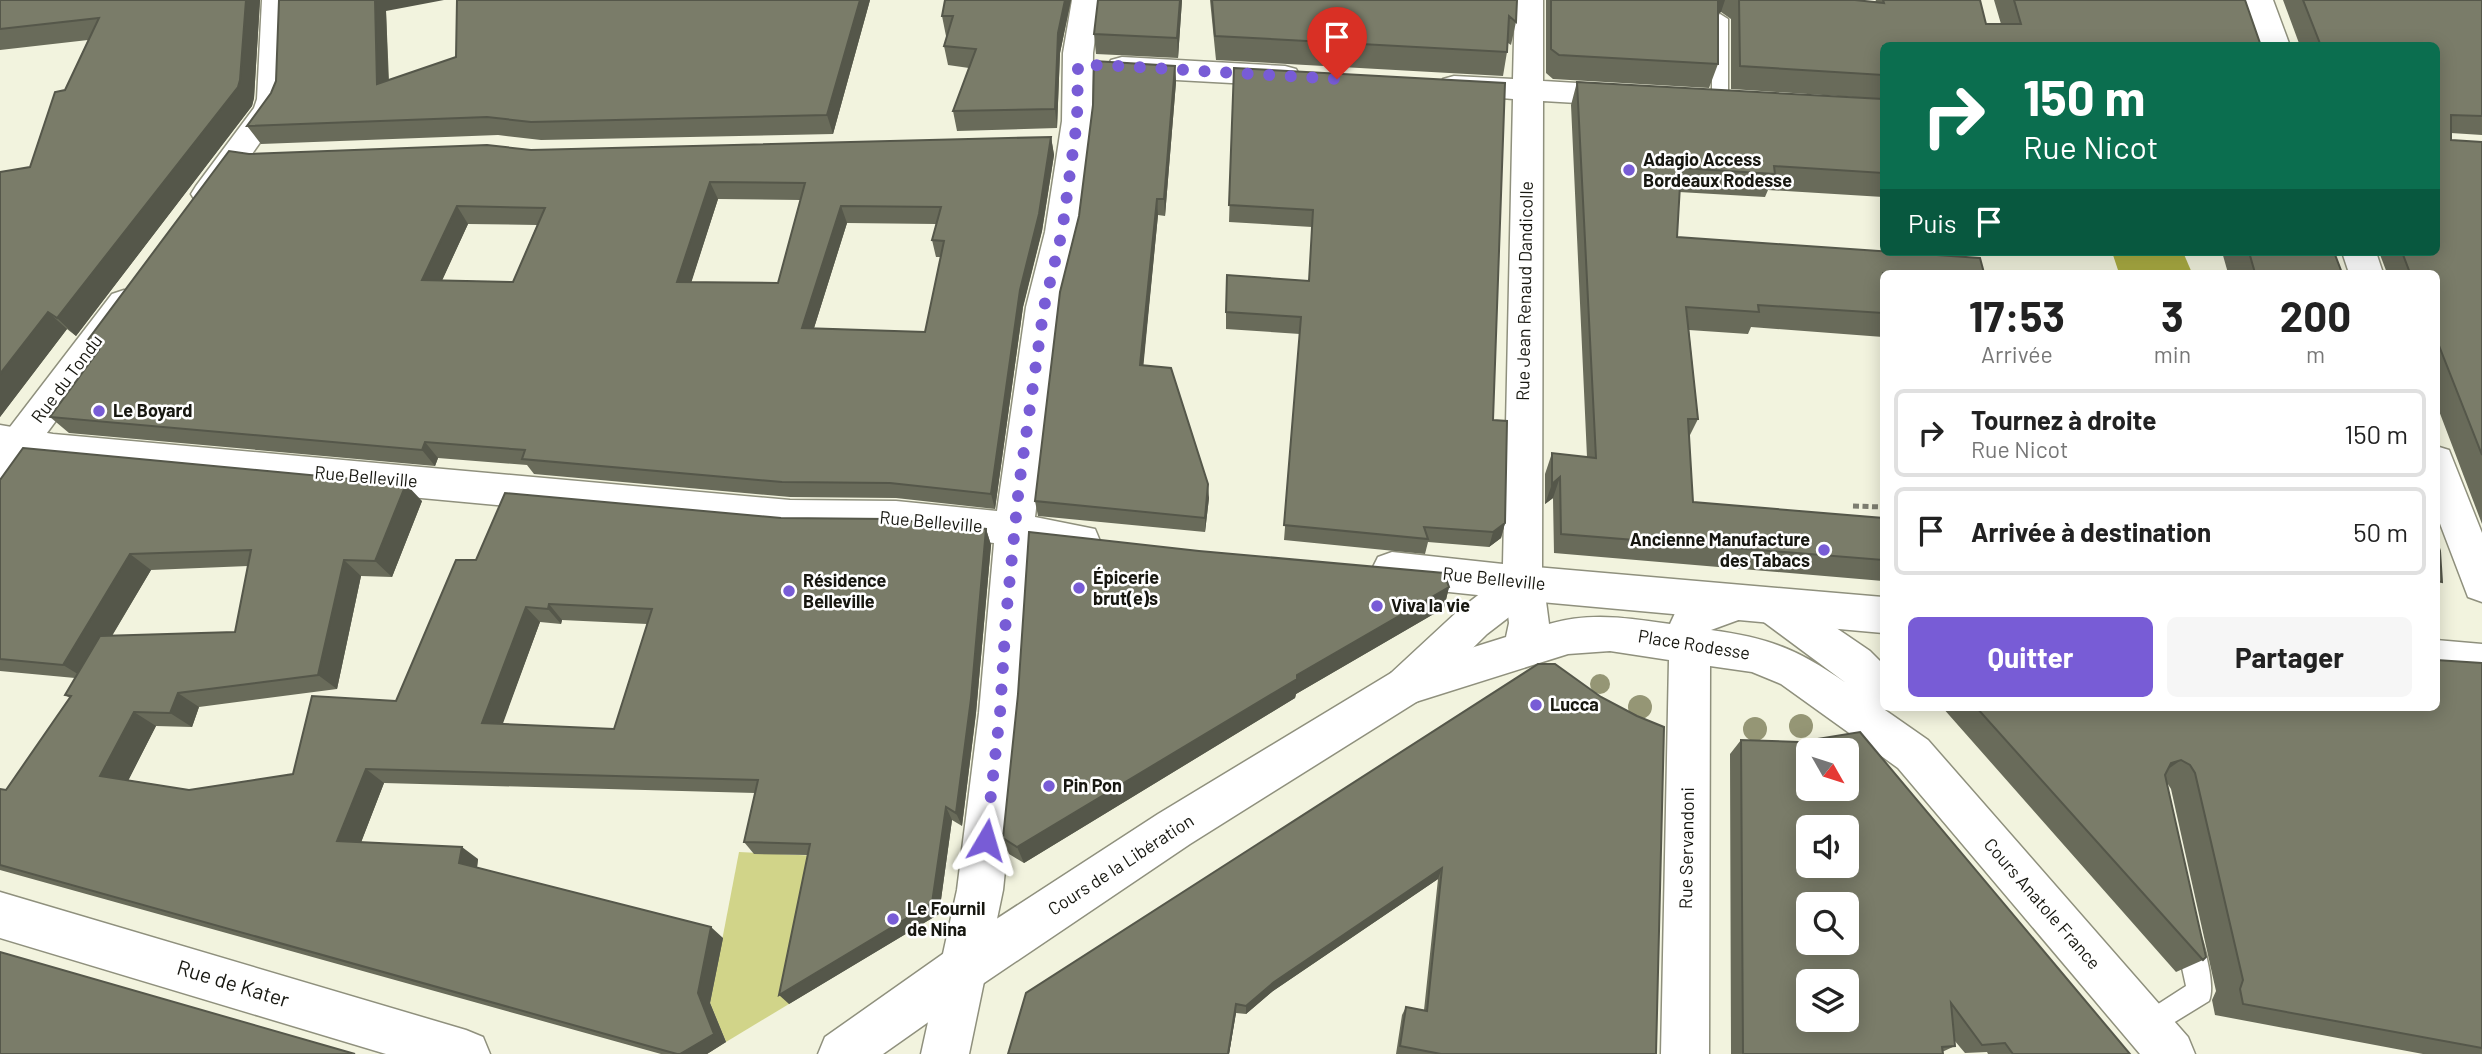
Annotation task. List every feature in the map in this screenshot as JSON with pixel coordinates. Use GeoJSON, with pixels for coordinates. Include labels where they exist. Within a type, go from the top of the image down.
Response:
{"type":"FeatureCollection","features":[{"type":"Feature","properties":{"kind":"street"},"geometry":{"type":"LineString","coordinates":[[186,221],[249,156],[272,99],[276,0]]}},
{"type":"Feature","properties":{"kind":"street"},"geometry":{"type":"LineString","coordinates":[[945,1054],[980,890],[1000,713],[1014,530],[1044,307],[1062,232],[1057,141],[1078,66],[1086,0]]}},
{"type":"Feature","properties":{"kind":"street","name":"Rue Jean Renaud Dandicolle"},"geometry":{"type":"LineString","coordinates":[[1522,649],[1530,631],[1530,614],[1523,583],[1529,0]]}},
{"type":"Feature","properties":{"kind":"street"},"geometry":{"type":"LineString","coordinates":[[2259,0],[2274,42]]}},
{"type":"Feature","properties":{"kind":"street"},"geometry":{"type":"LineString","coordinates":[[1078,66],[1101,65],[1318,78]]}},
{"type":"Feature","properties":{"kind":"street"},"geometry":{"type":"LineString","coordinates":[[1426,85],[1653,98]]}},
{"type":"Feature","properties":{"kind":"street","name":"Rue du Tondu"},"geometry":{"type":"LineString","coordinates":[[6,450],[144,276]]}},
{"type":"Feature","properties":{"kind":"street","name":"Rue Belleville"},"geometry":{"type":"LineString","coordinates":[[6,450],[67,450],[790,516],[896,517],[1120,544]]}},
{"type":"Feature","properties":{"kind":"street"},"geometry":{"type":"LineString","coordinates":[[2440,472],[2482,585]]}},
{"type":"Feature","properties":{"kind":"street","name":"Rue Belleville"},"geometry":{"type":"LineString","coordinates":[[1355,566],[1880,615]]}},
{"type":"Feature","properties":{"kind":"street","name":"Cours de la Libération"},"geometry":{"type":"LineString","coordinates":[[842,1054],[964,968],[1174,830],[1406,686],[1473,622],[1523,583]]}},
{"type":"Feature","properties":{"kind":"street"},"geometry":{"type":"LineString","coordinates":[[1689,643],[1690,624],[1699,615],[1754,604],[1855,664],[1880,689]]}},
{"type":"Feature","properties":{"kind":"street","name":"Place Rodesse"},"geometry":{"type":"LineString","coordinates":[[1522,649],[1568,636],[1610,633],[1755,654],[1796,671],[1913,754]]}},
{"type":"Feature","properties":{"kind":"street","name":"Rue Servandoni"},"geometry":{"type":"LineString","coordinates":[[1685,1054],[1689,643]]}},
{"type":"Feature","properties":{"kind":"street","name":"Cours de la Libération"},"geometry":{"type":"LineString","coordinates":[[1406,686],[1522,649]]}},
{"type":"Feature","properties":{"kind":"street"},"geometry":{"type":"LineString","coordinates":[[2440,658],[2482,662]]}},
{"type":"Feature","properties":{"kind":"street"},"geometry":{"type":"LineString","coordinates":[[1894,711],[1913,754]]}},
{"type":"Feature","properties":{"kind":"street","name":"Cours Anatole France"},"geometry":{"type":"LineString","coordinates":[[1913,754],[2159,1040]]}},
{"type":"Feature","properties":{"kind":"street","name":"Rue de Kater"},"geometry":{"type":"LineString","coordinates":[[0,915],[466,1054]]}},
{"type":"Feature","properties":{"kind":"lane"},"geometry":{"type":"LineString","coordinates":[[1720,19],[1720,102]]}},
{"type":"Feature","properties":{"kind":"lane"},"geometry":{"type":"LineString","coordinates":[[2159,1040],[2200,992],[2183,913]]}},
{"type":"Feature","properties":{"kind":"path"},"geometry":{"type":"LineString","coordinates":[[1853,506],[1880,507]]}},
{"type":"Feature","properties":{"kind":"green space"},"geometry":{"type":"Polygon","coordinates":[[[739,852],[819,856],[789,1004],[726,1042],[710,1003],[739,852]]]}},
{"type":"Feature","properties":{"kind":"shaded area"},"geometry":{"type":"Polygon","coordinates":[[[2113,256],[2185,256],[2191,270],[2118,270],[2113,256]]]}},
{"type":"Feature","properties":{"kind":"building"},"geometry":{"type":"Polygon","coordinates":[[[0,0],[246,0],[238,87],[57,318],[48,312],[0,374],[0,172],[30,167],[55,92],[65,90],[99,18],[0,29],[0,0]]]}},
{"type":"Feature","properties":{"kind":"building"},"geometry":{"type":"Polygon","coordinates":[[[279,0],[375,0],[377,84],[456,57],[457,0],[860,0],[827,115],[531,122],[487,117],[247,126],[271,93],[276,81],[279,0]]]}},
{"type":"Feature","properties":{"kind":"building"},"geometry":{"type":"Polygon","coordinates":[[[945,0],[1065,0],[1058,33],[1055,109],[953,111],[976,49],[944,46],[953,16],[942,16],[945,0]]]}},
{"type":"Feature","properties":{"kind":"building"},"geometry":{"type":"Polygon","coordinates":[[[1098,0],[1180,0],[1177,38],[1094,34],[1098,0]]]}},
{"type":"Feature","properties":{"kind":"building"},"geometry":{"type":"Polygon","coordinates":[[[1212,0],[1517,0],[1516,22],[1509,16],[1507,52],[1215,36],[1212,0]]]}},
{"type":"Feature","properties":{"kind":"building"},"geometry":{"type":"Polygon","coordinates":[[[1551,0],[1718,0],[1718,64],[1559,55],[1551,49],[1551,0]]]}},
{"type":"Feature","properties":{"kind":"building"},"geometry":{"type":"Polygon","coordinates":[[[1739,0],[1855,0],[1884,3],[1883,0],[1980,0],[1986,24],[2021,24],[2014,0],[2245,0],[2260,42],[1880,42],[1880,75],[1740,66],[1739,0]]]}},
{"type":"Feature","properties":{"kind":"building"},"geometry":{"type":"Polygon","coordinates":[[[2303,0],[2482,0],[2482,116],[2451,115],[2451,140],[2482,142],[2482,455],[2440,348],[2440,270],[2409,270],[2404,256],[2440,256],[2440,42],[2319,42],[2303,0]]]}},
{"type":"Feature","properties":{"kind":"building"},"geometry":{"type":"Polygon","coordinates":[[[1094,61],[1175,66],[1164,199],[1157,199],[1140,365],[1171,368],[1208,484],[1205,518],[1035,501],[1060,292],[1079,216],[1093,105],[1094,61]]]}},
{"type":"Feature","properties":{"kind":"building"},"geometry":{"type":"Polygon","coordinates":[[[1234,68],[1505,83],[1493,420],[1507,421],[1505,523],[1493,532],[1424,527],[1428,539],[1284,525],[1301,317],[1226,312],[1227,275],[1309,281],[1313,210],[1229,205],[1234,68]]]}},
{"type":"Feature","properties":{"kind":"building"},"geometry":{"type":"Polygon","coordinates":[[[1577,82],[1880,99],[1880,173],[1774,166],[1775,174],[1681,168],[1677,237],[1880,251],[1880,256],[1980,258],[1983,270],[1880,270],[1880,313],[1758,305],[1759,312],[1686,307],[1698,419],[1688,419],[1693,502],[1880,518],[1880,560],[1561,534],[1560,477],[1552,484],[1552,453],[1596,458],[1577,82]]]}},
{"type":"Feature","properties":{"kind":"building"},"geometry":{"type":"Polygon","coordinates":[[[1051,137],[1039,214],[1020,290],[991,494],[890,483],[782,482],[522,459],[525,450],[425,442],[422,450],[50,417],[99,350],[87,341],[229,151],[249,154],[487,145],[531,150],[1051,137]],[[710,182],[677,282],[778,283],[805,183],[710,182]],[[457,206],[422,280],[513,282],[545,208],[457,206]],[[841,206],[802,328],[925,332],[944,241],[932,240],[941,207],[841,206]]]}},
{"type":"Feature","properties":{"kind":"building"},"geometry":{"type":"Polygon","coordinates":[[[2250,256],[2336,256],[2341,270],[2254,270],[2250,256]]]}},
{"type":"Feature","properties":{"kind":"building"},"geometry":{"type":"Polygon","coordinates":[[[23,448],[406,484],[375,561],[344,560],[318,675],[178,693],[170,713],[134,712],[100,776],[189,790],[293,774],[312,696],[396,701],[456,560],[476,560],[505,493],[781,518],[889,519],[986,529],[971,699],[956,813],[946,807],[932,903],[779,995],[810,844],[744,842],[758,780],[366,769],[337,841],[462,847],[459,863],[711,927],[698,993],[714,1034],[677,1054],[0,865],[0,789],[6,790],[71,696],[65,695],[100,636],[235,632],[251,550],[130,554],[63,665],[0,659],[0,480],[23,448]],[[549,604],[548,609],[526,607],[482,723],[614,729],[652,609],[549,604]]]}},
{"type":"Feature","properties":{"kind":"building"},"geometry":{"type":"Polygon","coordinates":[[[1029,532],[1199,551],[1444,573],[1449,587],[1297,675],[1297,679],[1017,847],[1003,838],[1018,694],[1029,532]]]}},
{"type":"Feature","properties":{"kind":"building"},"geometry":{"type":"Polygon","coordinates":[[[2440,551],[2442,582],[2440,582],[2440,551]]]}},
{"type":"Feature","properties":{"kind":"building"},"geometry":{"type":"Polygon","coordinates":[[[2440,660],[2482,663],[2482,1048],[2243,1004],[2240,989],[2243,980],[2195,773],[2190,765],[2181,760],[2171,763],[2165,775],[2206,957],[2203,960],[1980,711],[2440,711],[2440,660]]]}},
{"type":"Feature","properties":{"kind":"building"},"geometry":{"type":"Polygon","coordinates":[[[1538,664],[1555,664],[1601,697],[1664,727],[1656,1054],[1441,1054],[1400,1046],[1406,1007],[1427,1011],[1442,868],[1274,982],[1246,1006],[1236,1004],[1228,1054],[1008,1054],[1026,993],[1538,664]]]}},
{"type":"Feature","properties":{"kind":"building"},"geometry":{"type":"Polygon","coordinates":[[[1860,732],[2130,1054],[2013,1054],[2005,1043],[1982,1045],[1951,1003],[1955,1046],[1942,1047],[1943,1054],[1743,1054],[1741,740],[1796,742],[1796,802],[1858,802],[1859,738],[1823,738],[1860,732]]]}},
{"type":"Feature","properties":{"kind":"building"},"geometry":{"type":"Polygon","coordinates":[[[0,952],[355,1054],[0,1054],[0,952]]]}},
{"type":"Feature","properties":{"kind":"place","name":"Adagio Access Bordeaux Rodesse"},"geometry":{"type":"Point","coordinates":[1629,170]}},
{"type":"Feature","properties":{"kind":"place","name":"Le Boyard"},"geometry":{"type":"Point","coordinates":[99,411]}},
{"type":"Feature","properties":{"kind":"place","name":"Ancienne Manufacture des Tabacs"},"geometry":{"type":"Point","coordinates":[1824,550]}},
{"type":"Feature","properties":{"kind":"place","name":"Épicerie brut(e)s"},"geometry":{"type":"Point","coordinates":[1079,588]}},
{"type":"Feature","properties":{"kind":"place","name":"Résidence Belleville"},"geometry":{"type":"Point","coordinates":[789,591]}},
{"type":"Feature","properties":{"kind":"place","name":"Viva la vie"},"geometry":{"type":"Point","coordinates":[1377,606]}},
{"type":"Feature","properties":{"kind":"place","name":"Lucca"},"geometry":{"type":"Point","coordinates":[1536,705]}},
{"type":"Feature","properties":{"kind":"place","name":"Pin Pon"},"geometry":{"type":"Point","coordinates":[1049,786]}},
{"type":"Feature","properties":{"kind":"place","name":"Le Fournil de Nina"},"geometry":{"type":"Point","coordinates":[893,919]}},
{"type":"Feature","properties":{"kind":"route"},"geometry":{"type":"LineString","coordinates":[[986,840],[1000,713],[1019,486],[1044,307],[1062,232],[1077,121],[1078,66],[1101,65],[1337,79]]}}]}
